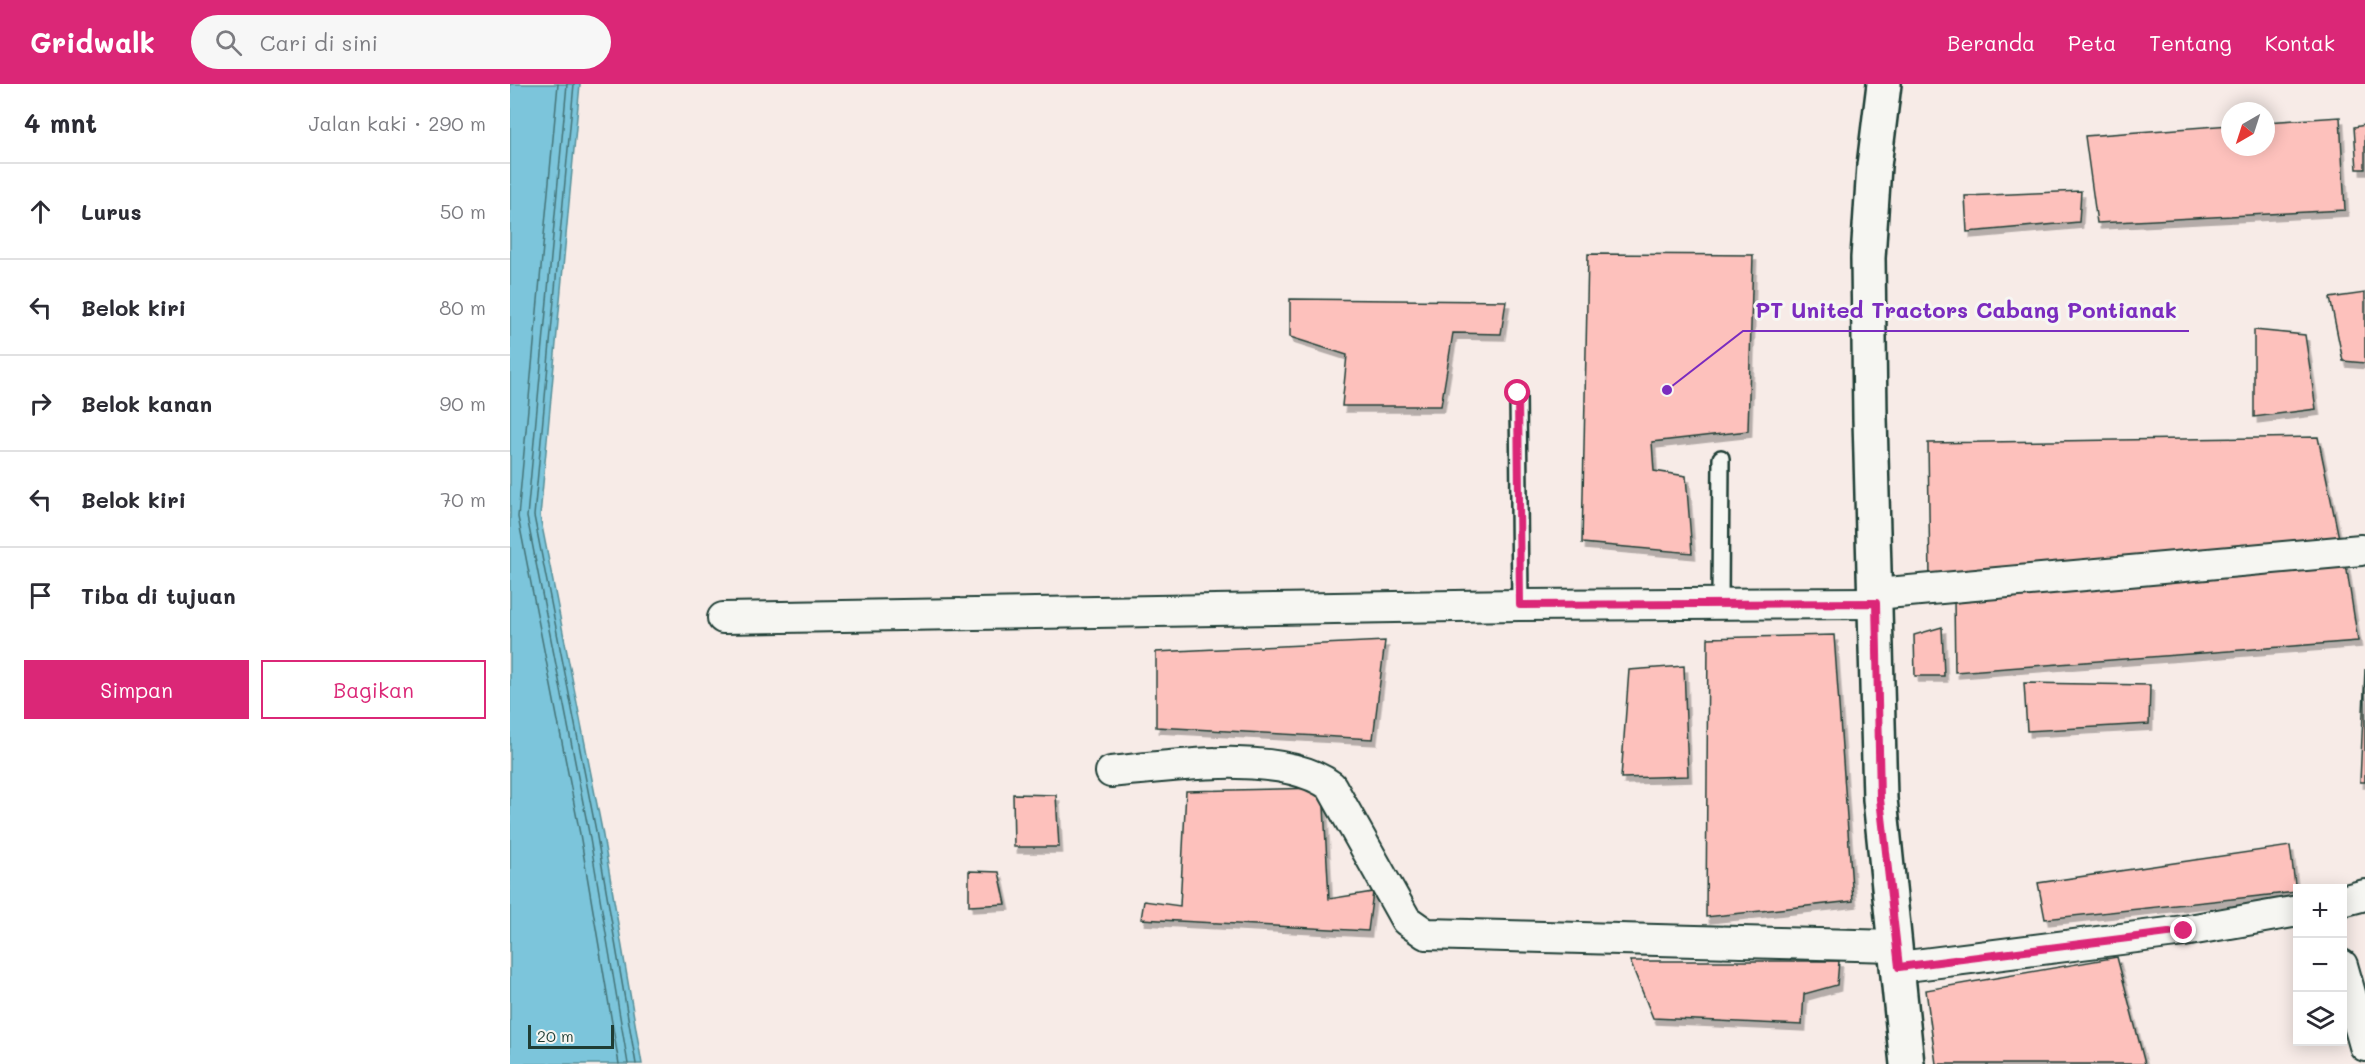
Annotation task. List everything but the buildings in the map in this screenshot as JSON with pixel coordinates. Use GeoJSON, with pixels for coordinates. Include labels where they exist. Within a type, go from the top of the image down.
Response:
{"type":"FeatureCollection","features":[{"type":"Feature","properties":{"kind":"main road"},"geometry":{"type":"LineString","coordinates":[[1884,84],[1874,166],[1868,258],[1880,799],[1907,1064]]}},
{"type":"Feature","properties":{"kind":"street"},"geometry":{"type":"LineString","coordinates":[[723,618],[1520,605],[1720,604],[1876,598],[2361,550]]}},
{"type":"Feature","properties":{"kind":"street"},"geometry":{"type":"LineString","coordinates":[[1111,772],[1197,764],[1264,765],[1305,771],[1319,777],[1331,786],[1406,920],[1426,934],[1896,956],[2184,931],[2293,912]]}},
{"type":"Feature","properties":{"kind":"street"},"geometry":{"type":"LineString","coordinates":[[2347,900],[2365,895]]}},
{"type":"Feature","properties":{"kind":"street"},"geometry":{"type":"LineString","coordinates":[[2347,979],[2365,1046]]}},
{"type":"Feature","properties":{"kind":"lane"},"geometry":{"type":"LineString","coordinates":[[1518,393],[1520,605]]}},
{"type":"Feature","properties":{"kind":"lane"},"geometry":{"type":"LineString","coordinates":[[1720,604],[1721,458]]}},
{"type":"Feature","properties":{"kind":"water"},"geometry":{"type":"Polygon","coordinates":[[[510,84],[580,84],[540,516],[602,830],[642,1064],[510,1064],[510,84]]]}},
{"type":"Feature","properties":{"kind":"place","name":"PT United Tractors Cabang Pontianak"},"geometry":{"type":"Point","coordinates":[1667,390]}},
{"type":"Feature","properties":{"kind":"route"},"geometry":{"type":"LineString","coordinates":[[1518,393],[1520,605],[1876,603],[1880,799],[1894,945],[1899,967],[2184,931]]}}]}
